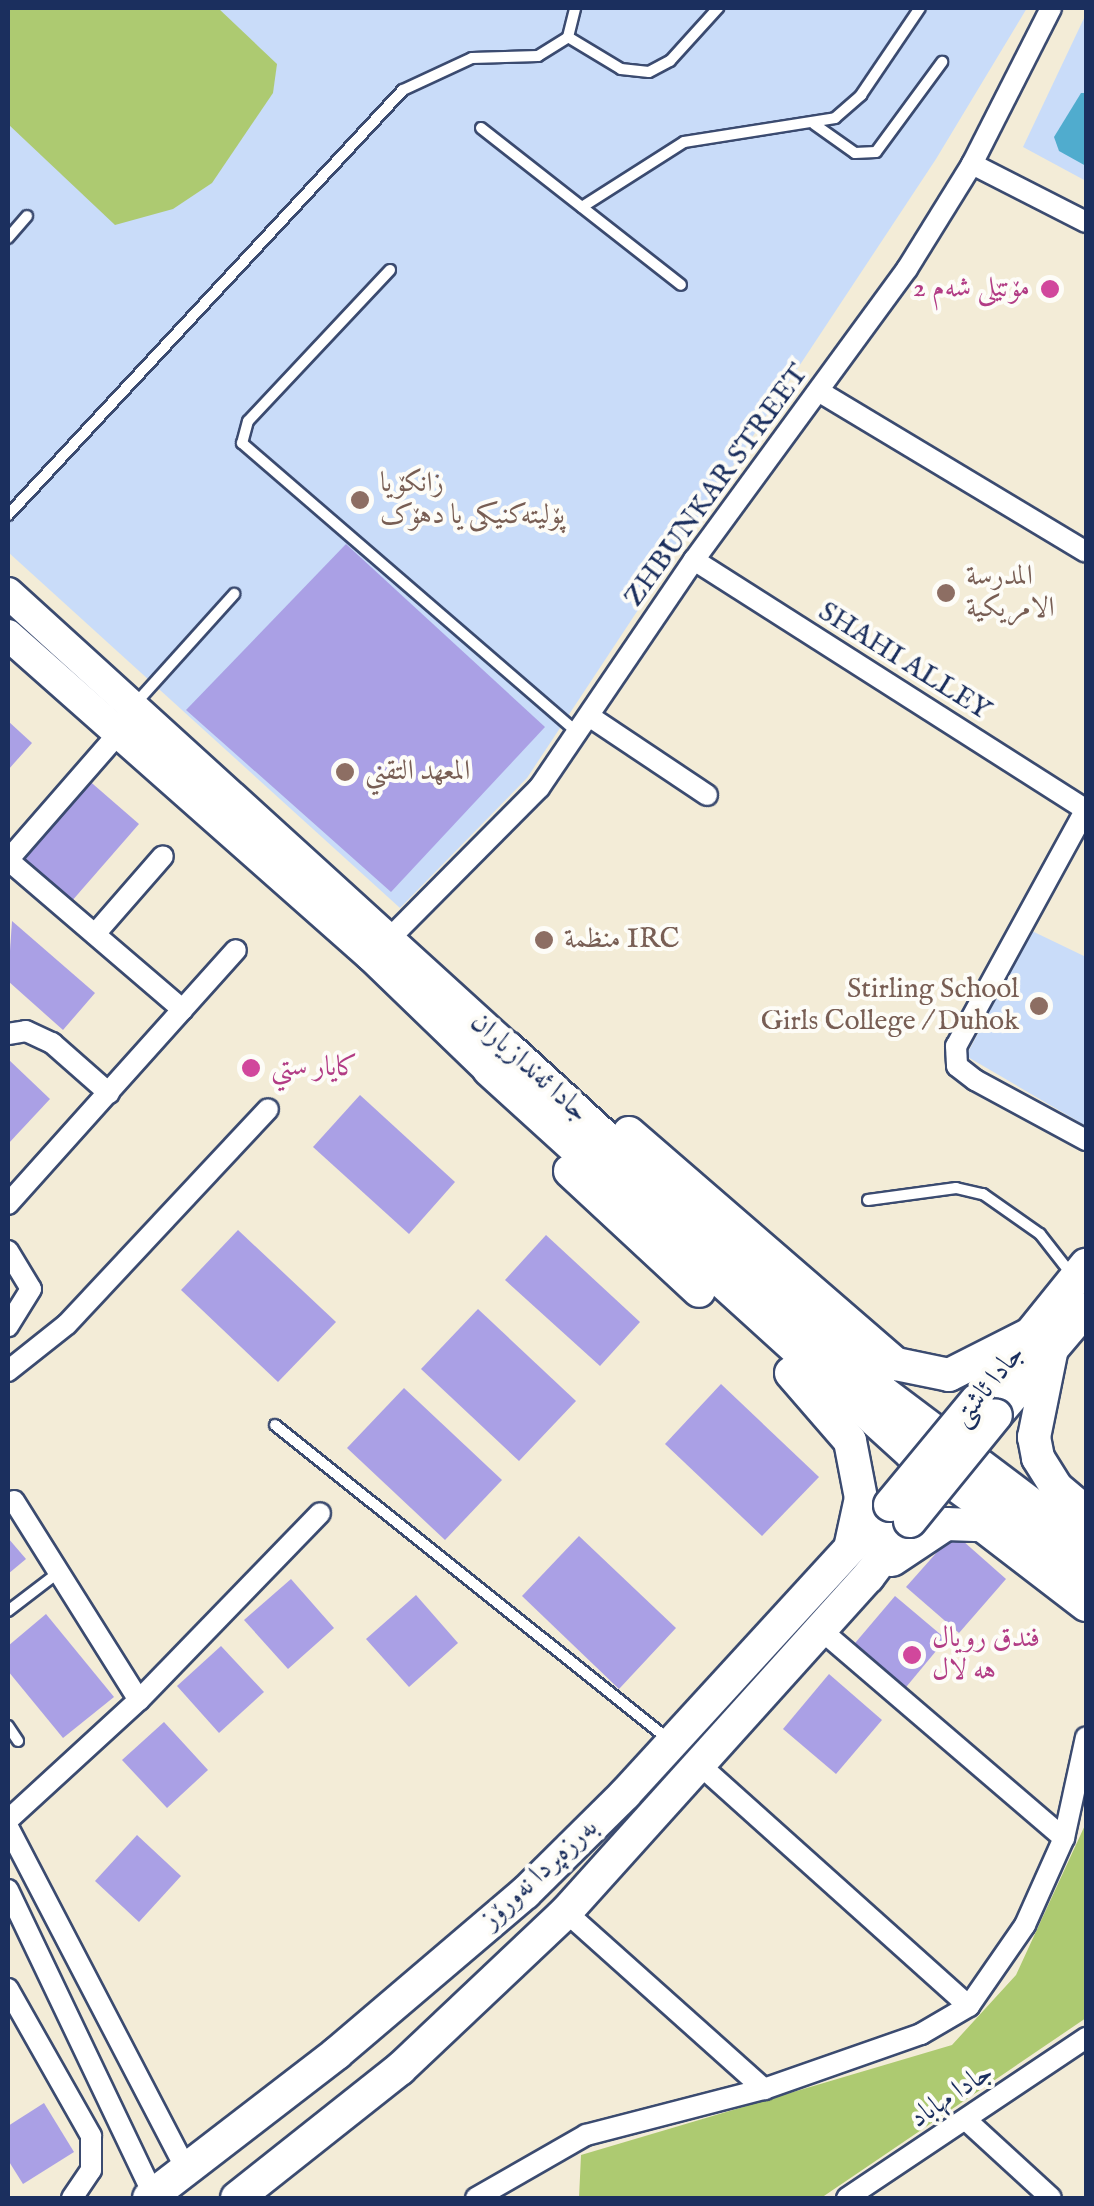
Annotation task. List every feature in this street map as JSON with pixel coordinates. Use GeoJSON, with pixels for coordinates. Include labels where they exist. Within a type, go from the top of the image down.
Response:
{"type":"FeatureCollection","features":[{"type":"Feature","properties":{"kind":"main road","name":"جادا ئەندازیاران"},"geometry":{"type":"LineString","coordinates":[[8,593],[125,720],[498,1059],[884,1393],[1071,1536]]}},
{"type":"Feature","properties":{"kind":"main road","name":"جادا ئەندازیاران"},"geometry":{"type":"LineString","coordinates":[[8,636],[125,720]]}},
{"type":"Feature","properties":{"kind":"main road"},"geometry":{"type":"LineString","coordinates":[[498,1059],[586,1098],[896,1364],[949,1375],[1041,1343],[1034,1437],[1038,1458],[1057,1488],[1086,1579]]}},
{"type":"Feature","properties":{"kind":"main road"},"geometry":{"type":"LineString","coordinates":[[498,1059],[605,1207],[836,1420],[860,1475],[859,1522],[849,1548]]}},
{"type":"Feature","properties":{"kind":"main road","name":"جادا ئاشتی"},"geometry":{"type":"LineString","coordinates":[[900,1513],[1041,1343],[1083,1285]]}},
{"type":"Feature","properties":{"kind":"main road","name":"بەرزەپردا نەورۆز"},"geometry":{"type":"LineString","coordinates":[[152,2197],[525,1893],[673,1743],[849,1548],[900,1513]]}},
{"type":"Feature","properties":{"kind":"main road","name":"بەرزەپردا نەورۆز"},"geometry":{"type":"LineString","coordinates":[[237,2198],[400,2069],[566,1912],[868,1576],[900,1513]]}},
{"type":"Feature","properties":{"kind":"main road"},"geometry":{"type":"LineString","coordinates":[[868,1576],[946,1524],[960,1522],[982,1525],[1086,1605]]}},
{"type":"Feature","properties":{"kind":"street","name":"ZHBUNKAR STREET"},"geometry":{"type":"LineString","coordinates":[[379,948],[482,852],[584,725],[694,560],[820,392],[972,164],[1052,8]]}},
{"type":"Feature","properties":{"kind":"street"},"geometry":{"type":"LineString","coordinates":[[972,164],[1086,222]]}},
{"type":"Feature","properties":{"kind":"street"},"geometry":{"type":"LineString","coordinates":[[820,392],[1086,552]]}},
{"type":"Feature","properties":{"kind":"street","name":"SHAHI ALLEY"},"geometry":{"type":"LineString","coordinates":[[694,560],[1086,809]]}},
{"type":"Feature","properties":{"kind":"street"},"geometry":{"type":"LineString","coordinates":[[125,720],[8,860],[183,1010]]}},
{"type":"Feature","properties":{"kind":"street"},"geometry":{"type":"LineString","coordinates":[[584,725],[707,795]]}},
{"type":"Feature","properties":{"kind":"street"},"geometry":{"type":"LineString","coordinates":[[1086,809],[956,1046],[957,1066],[975,1080],[1086,1140]]}},
{"type":"Feature","properties":{"kind":"street"},"geometry":{"type":"LineString","coordinates":[[94,934],[163,856]]}},
{"type":"Feature","properties":{"kind":"street"},"geometry":{"type":"LineString","coordinates":[[8,1204],[236,950]]}},
{"type":"Feature","properties":{"kind":"street"},"geometry":{"type":"LineString","coordinates":[[8,1034],[26,1030],[52,1043],[109,1093]]}},
{"type":"Feature","properties":{"kind":"street"},"geometry":{"type":"LineString","coordinates":[[8,1371],[68,1324],[268,1110]]}},
{"type":"Feature","properties":{"kind":"street"},"geometry":{"type":"LineString","coordinates":[[8,1251],[31,1289],[8,1326]]}},
{"type":"Feature","properties":{"kind":"street"},"geometry":{"type":"LineString","coordinates":[[14,1502],[139,1700]]}},
{"type":"Feature","properties":{"kind":"street"},"geometry":{"type":"LineString","coordinates":[[8,1820],[139,1700],[320,1513]]}},
{"type":"Feature","properties":{"kind":"street"},"geometry":{"type":"LineString","coordinates":[[820,1630],[1064,1838]]}},
{"type":"Feature","properties":{"kind":"street"},"geometry":{"type":"LineString","coordinates":[[476,2198],[586,2136],[764,2089],[921,2034],[970,2006],[1025,1926],[1064,1838],[1086,1736]]}},
{"type":"Feature","properties":{"kind":"street"},"geometry":{"type":"LineString","coordinates":[[700,1764],[970,2006]]}},
{"type":"Feature","properties":{"kind":"street"},"geometry":{"type":"LineString","coordinates":[[8,1828],[188,2171]]}},
{"type":"Feature","properties":{"kind":"street"},"geometry":{"type":"LineString","coordinates":[[8,1890],[152,2197]]}},
{"type":"Feature","properties":{"kind":"street"},"geometry":{"type":"LineString","coordinates":[[566,1912],[764,2089]]}},
{"type":"Feature","properties":{"kind":"street"},"geometry":{"type":"LineString","coordinates":[[8,1989],[91,2136],[91,2170],[72,2198]]}},
{"type":"Feature","properties":{"kind":"street","name":"جادا مهاباد"},"geometry":{"type":"LineString","coordinates":[[847,2198],[1086,2038]]}},
{"type":"Feature","properties":{"kind":"street"},"geometry":{"type":"LineString","coordinates":[[966,2120],[1052,2198]]}},
{"type":"Feature","properties":{"kind":"lane"},"geometry":{"type":"LineString","coordinates":[[8,514],[403,90],[472,58],[538,56],[568,36],[575,8]]}},
{"type":"Feature","properties":{"kind":"lane"},"geometry":{"type":"LineString","coordinates":[[568,36],[620,69],[650,72],[670,62],[718,8]]}},
{"type":"Feature","properties":{"kind":"lane"},"geometry":{"type":"LineString","coordinates":[[582,207],[684,142],[814,124],[854,104],[920,8]]}},
{"type":"Feature","properties":{"kind":"lane"},"geometry":{"type":"LineString","coordinates":[[814,124],[855,153],[876,152],[942,62]]}},
{"type":"Feature","properties":{"kind":"lane"},"geometry":{"type":"LineString","coordinates":[[481,128],[681,285]]}},
{"type":"Feature","properties":{"kind":"lane"},"geometry":{"type":"LineString","coordinates":[[8,238],[28,216]]}},
{"type":"Feature","properties":{"kind":"lane"},"geometry":{"type":"LineString","coordinates":[[390,270],[248,422],[242,443],[584,725]]}},
{"type":"Feature","properties":{"kind":"lane"},"geometry":{"type":"LineString","coordinates":[[125,720],[234,594]]}},
{"type":"Feature","properties":{"kind":"lane"},"geometry":{"type":"LineString","coordinates":[[868,1200],[956,1188],[983,1194],[1040,1234],[1083,1285]]}},
{"type":"Feature","properties":{"kind":"lane"},"geometry":{"type":"LineString","coordinates":[[276,1425],[673,1743]]}},
{"type":"Feature","properties":{"kind":"lane"},"geometry":{"type":"LineString","coordinates":[[8,1610],[59,1572]]}},
{"type":"Feature","properties":{"kind":"lane"},"geometry":{"type":"LineString","coordinates":[[8,1726],[18,1741]]}},
{"type":"Feature","properties":{"kind":"shaded area","name":"زانکۆیا پۆلیتەکنیکی یا دهۆک"},"geometry":{"type":"Polygon","coordinates":[[[8,8],[1027,8],[936,159],[527,778],[400,908],[8,552],[8,8]]]}},
{"type":"Feature","properties":{"kind":"shaded area"},"geometry":{"type":"Polygon","coordinates":[[[1086,14],[1086,181],[1023,147],[1086,14]]]}},
{"type":"Feature","properties":{"kind":"shaded area","name":"Stirling School Girls College / Duhok"},"geometry":{"type":"Polygon","coordinates":[[[1032,931],[1086,957],[1086,1126],[966,1056],[1032,931]]]}},
{"type":"Feature","properties":{"kind":"green space"},"geometry":{"type":"Polygon","coordinates":[[[8,8],[218,8],[277,64],[273,93],[212,183],[173,209],[115,225],[8,124],[8,8]]]}},
{"type":"Feature","properties":{"kind":"green space"},"geometry":{"type":"Polygon","coordinates":[[[1086,1823],[1086,2018],[821,2198],[579,2198],[581,2155],[952,2045],[1016,1975],[1086,1823]]]}},
{"type":"Feature","properties":{"kind":"water"},"geometry":{"type":"Polygon","coordinates":[[[1081,93],[1086,93],[1086,166],[1059,151],[1054,137],[1081,93]]]}},
{"type":"Feature","properties":{"kind":"building"},"geometry":{"type":"Polygon","coordinates":[[[346,544],[545,727],[391,892],[186,710],[346,544]]]}},
{"type":"Feature","properties":{"kind":"building"},"geometry":{"type":"Polygon","coordinates":[[[8,721],[32,743],[8,770],[8,721]]]}},
{"type":"Feature","properties":{"kind":"building"},"geometry":{"type":"Polygon","coordinates":[[[86,778],[139,824],[71,902],[18,855],[86,778]]]}},
{"type":"Feature","properties":{"kind":"building"},"geometry":{"type":"Polygon","coordinates":[[[12,921],[95,993],[63,1030],[8,981],[12,921]]]}},
{"type":"Feature","properties":{"kind":"building"},"geometry":{"type":"Polygon","coordinates":[[[8,1059],[50,1099],[8,1144],[8,1059]]]}},
{"type":"Feature","properties":{"kind":"building"},"geometry":{"type":"Polygon","coordinates":[[[360,1095],[455,1182],[409,1234],[313,1147],[360,1095]]]}},
{"type":"Feature","properties":{"kind":"building"},"geometry":{"type":"Polygon","coordinates":[[[238,1230],[336,1322],[278,1382],[181,1290],[238,1230]]]}},
{"type":"Feature","properties":{"kind":"building"},"geometry":{"type":"Polygon","coordinates":[[[546,1235],[640,1322],[600,1366],[505,1280],[546,1235]]]}},
{"type":"Feature","properties":{"kind":"building"},"geometry":{"type":"Polygon","coordinates":[[[478,1309],[576,1401],[519,1461],[421,1369],[478,1309]]]}},
{"type":"Feature","properties":{"kind":"building"},"geometry":{"type":"Polygon","coordinates":[[[721,1384],[819,1477],[762,1536],[665,1444],[721,1384]]]}},
{"type":"Feature","properties":{"kind":"building"},"geometry":{"type":"Polygon","coordinates":[[[404,1388],[502,1480],[445,1540],[347,1448],[404,1388]]]}},
{"type":"Feature","properties":{"kind":"building"},"geometry":{"type":"Polygon","coordinates":[[[954,1533],[1006,1579],[959,1633],[906,1587],[954,1533]]]}},
{"type":"Feature","properties":{"kind":"building"},"geometry":{"type":"Polygon","coordinates":[[[579,1536],[676,1628],[619,1689],[522,1596],[579,1536]]]}},
{"type":"Feature","properties":{"kind":"building"},"geometry":{"type":"Polygon","coordinates":[[[8,1538],[26,1559],[8,1574],[8,1538]]]}},
{"type":"Feature","properties":{"kind":"building"},"geometry":{"type":"Polygon","coordinates":[[[291,1579],[334,1628],[288,1669],[244,1620],[291,1579]]]}},
{"type":"Feature","properties":{"kind":"building"},"geometry":{"type":"Polygon","coordinates":[[[416,1595],[458,1643],[409,1687],[366,1639],[416,1595]]]}},
{"type":"Feature","properties":{"kind":"building"},"geometry":{"type":"Polygon","coordinates":[[[895,1596],[946,1639],[902,1692],[850,1649],[895,1596]]]}},
{"type":"Feature","properties":{"kind":"building"},"geometry":{"type":"Polygon","coordinates":[[[46,1614],[114,1697],[63,1738],[8,1671],[8,1646],[46,1614]]]}},
{"type":"Feature","properties":{"kind":"building"},"geometry":{"type":"Polygon","coordinates":[[[221,1646],[264,1692],[219,1733],[177,1686],[221,1646]]]}},
{"type":"Feature","properties":{"kind":"building"},"geometry":{"type":"Polygon","coordinates":[[[829,1674],[882,1720],[836,1774],[783,1729],[829,1674]]]}},
{"type":"Feature","properties":{"kind":"building"},"geometry":{"type":"Polygon","coordinates":[[[164,1722],[208,1770],[167,1808],[122,1760],[164,1722]]]}},
{"type":"Feature","properties":{"kind":"building"},"geometry":{"type":"Polygon","coordinates":[[[137,1835],[181,1876],[139,1922],[95,1881],[137,1835]]]}},
{"type":"Feature","properties":{"kind":"building"},"geometry":{"type":"Polygon","coordinates":[[[44,2103],[74,2152],[23,2184],[8,2160],[8,2126],[44,2103]]]}},
{"type":"Feature","properties":{"kind":"place","name":"مۆتێلی شەم 2"},"geometry":{"type":"Point","coordinates":[1050,289]}},
{"type":"Feature","properties":{"kind":"place","name":"زانکۆیا پۆلیتەکنیکی یا دهۆک"},"geometry":{"type":"Point","coordinates":[360,500]}},
{"type":"Feature","properties":{"kind":"place","name":"المدرسة الامريكية"},"geometry":{"type":"Point","coordinates":[946,593]}},
{"type":"Feature","properties":{"kind":"place","name":"المعهد التقني"},"geometry":{"type":"Point","coordinates":[345,772]}},
{"type":"Feature","properties":{"kind":"place","name":"منظمة IRC"},"geometry":{"type":"Point","coordinates":[544,940]}},
{"type":"Feature","properties":{"kind":"place","name":"Stirling School Girls College / Duhok"},"geometry":{"type":"Point","coordinates":[1039,1006]}},
{"type":"Feature","properties":{"kind":"place","name":"كايار ستي"},"geometry":{"type":"Point","coordinates":[251,1068]}},
{"type":"Feature","properties":{"kind":"place","name":"فندق رويال هه لال"},"geometry":{"type":"Point","coordinates":[912,1655]}}]}
